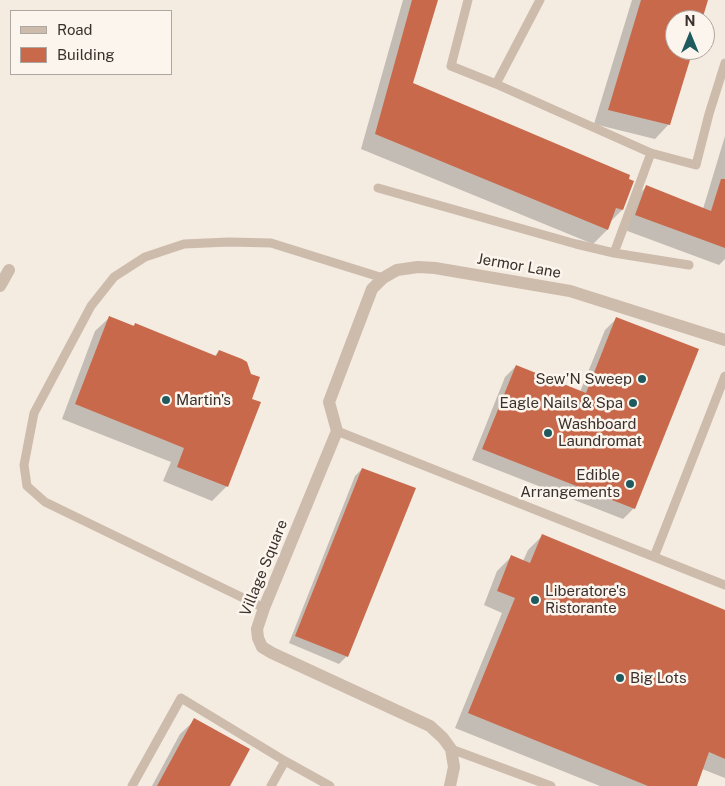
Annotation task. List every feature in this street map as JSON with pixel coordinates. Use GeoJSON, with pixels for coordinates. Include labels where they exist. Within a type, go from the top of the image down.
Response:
{"type":"FeatureCollection","features":[{"type":"Feature","properties":{"kind":"street","name":"Jermor Lane"},"geometry":{"type":"LineString","coordinates":[[383,278],[397,270],[418,267],[435,268],[560,290],[725,340]]}},
{"type":"Feature","properties":{"kind":"street"},"geometry":{"type":"LineString","coordinates":[[0,286],[9,270]]}},
{"type":"Feature","properties":{"kind":"street"},"geometry":{"type":"LineString","coordinates":[[337,430],[329,402],[372,289],[383,278]]}},
{"type":"Feature","properties":{"kind":"street","name":"Village Square"},"geometry":{"type":"LineString","coordinates":[[337,430],[264,608],[257,629],[258,638],[262,647],[294,664],[430,726],[443,738],[451,749]]}},
{"type":"Feature","properties":{"kind":"street"},"geometry":{"type":"LineString","coordinates":[[450,785],[454,767],[451,749]]}},
{"type":"Feature","properties":{"kind":"lane"},"geometry":{"type":"LineString","coordinates":[[468,0],[451,66],[651,153],[696,166],[725,63]]}},
{"type":"Feature","properties":{"kind":"lane"},"geometry":{"type":"LineString","coordinates":[[496,84],[540,0]]}},
{"type":"Feature","properties":{"kind":"lane"},"geometry":{"type":"LineString","coordinates":[[614,253],[651,153]]}},
{"type":"Feature","properties":{"kind":"lane"},"geometry":{"type":"LineString","coordinates":[[378,188],[567,242],[614,253],[689,265]]}},
{"type":"Feature","properties":{"kind":"lane"},"geometry":{"type":"LineString","coordinates":[[264,608],[45,502],[27,486],[24,465],[34,413],[91,306],[114,277],[145,257],[184,244],[272,243],[383,278]]}},
{"type":"Feature","properties":{"kind":"lane"},"geometry":{"type":"LineString","coordinates":[[654,557],[725,376]]}},
{"type":"Feature","properties":{"kind":"lane"},"geometry":{"type":"LineString","coordinates":[[337,430],[725,586]]}},
{"type":"Feature","properties":{"kind":"lane"},"geometry":{"type":"LineString","coordinates":[[132,786],[180,698],[330,786]]}},
{"type":"Feature","properties":{"kind":"lane"},"geometry":{"type":"LineString","coordinates":[[451,749],[551,786]]}},
{"type":"Feature","properties":{"kind":"lane"},"geometry":{"type":"LineString","coordinates":[[271,786],[285,761]]}},
{"type":"Feature","properties":{"kind":"building"},"geometry":{"type":"Polygon","coordinates":[[[412,0],[438,0],[413,83],[630,175],[629,179],[634,181],[623,210],[616,208],[608,230],[375,134],[412,0]]]}},
{"type":"Feature","properties":{"kind":"building"},"geometry":{"type":"Polygon","coordinates":[[[641,0],[708,0],[705,10],[665,10],[665,60],[690,60],[670,125],[608,110],[641,0]]]}},
{"type":"Feature","properties":{"kind":"building"},"geometry":{"type":"Polygon","coordinates":[[[721,179],[725,179],[725,248],[635,215],[646,185],[711,211],[721,179]]]}},
{"type":"Feature","properties":{"kind":"building","name":"Martin's"},"geometry":{"type":"Polygon","coordinates":[[[109,316],[134,326],[135,323],[216,356],[219,350],[242,359],[247,362],[251,374],[260,377],[252,399],[261,402],[228,487],[177,467],[184,448],[75,404],[109,316]]]}},
{"type":"Feature","properties":{"kind":"building"},"geometry":{"type":"Polygon","coordinates":[[[616,317],[699,349],[635,509],[482,449],[516,365],[586,393],[616,317]]]}},
{"type":"Feature","properties":{"kind":"building"},"geometry":{"type":"Polygon","coordinates":[[[362,468],[416,488],[348,657],[295,636],[362,468]]]}},
{"type":"Feature","properties":{"kind":"building"},"geometry":{"type":"Polygon","coordinates":[[[542,534],[725,610],[725,759],[709,752],[697,786],[648,786],[468,713],[515,598],[497,591],[511,555],[530,563],[542,534]]]}},
{"type":"Feature","properties":{"kind":"building"},"geometry":{"type":"Polygon","coordinates":[[[194,718],[250,749],[230,786],[157,786],[194,718]]]}},
{"type":"Feature","properties":{"kind":"place","name":"Sew'N Sweep"},"geometry":{"type":"Point","coordinates":[642,379]}},
{"type":"Feature","properties":{"kind":"place","name":"Martin's"},"geometry":{"type":"Point","coordinates":[166,400]}},
{"type":"Feature","properties":{"kind":"place","name":"Eagle Nails & Spa"},"geometry":{"type":"Point","coordinates":[633,403]}},
{"type":"Feature","properties":{"kind":"place","name":"Washboard Laundromat"},"geometry":{"type":"Point","coordinates":[548,433]}},
{"type":"Feature","properties":{"kind":"place","name":"Edible Arrangements"},"geometry":{"type":"Point","coordinates":[630,484]}},
{"type":"Feature","properties":{"kind":"place","name":"Liberatore's Ristorante"},"geometry":{"type":"Point","coordinates":[535,600]}},
{"type":"Feature","properties":{"kind":"place","name":"Big Lots"},"geometry":{"type":"Point","coordinates":[620,678]}}]}
